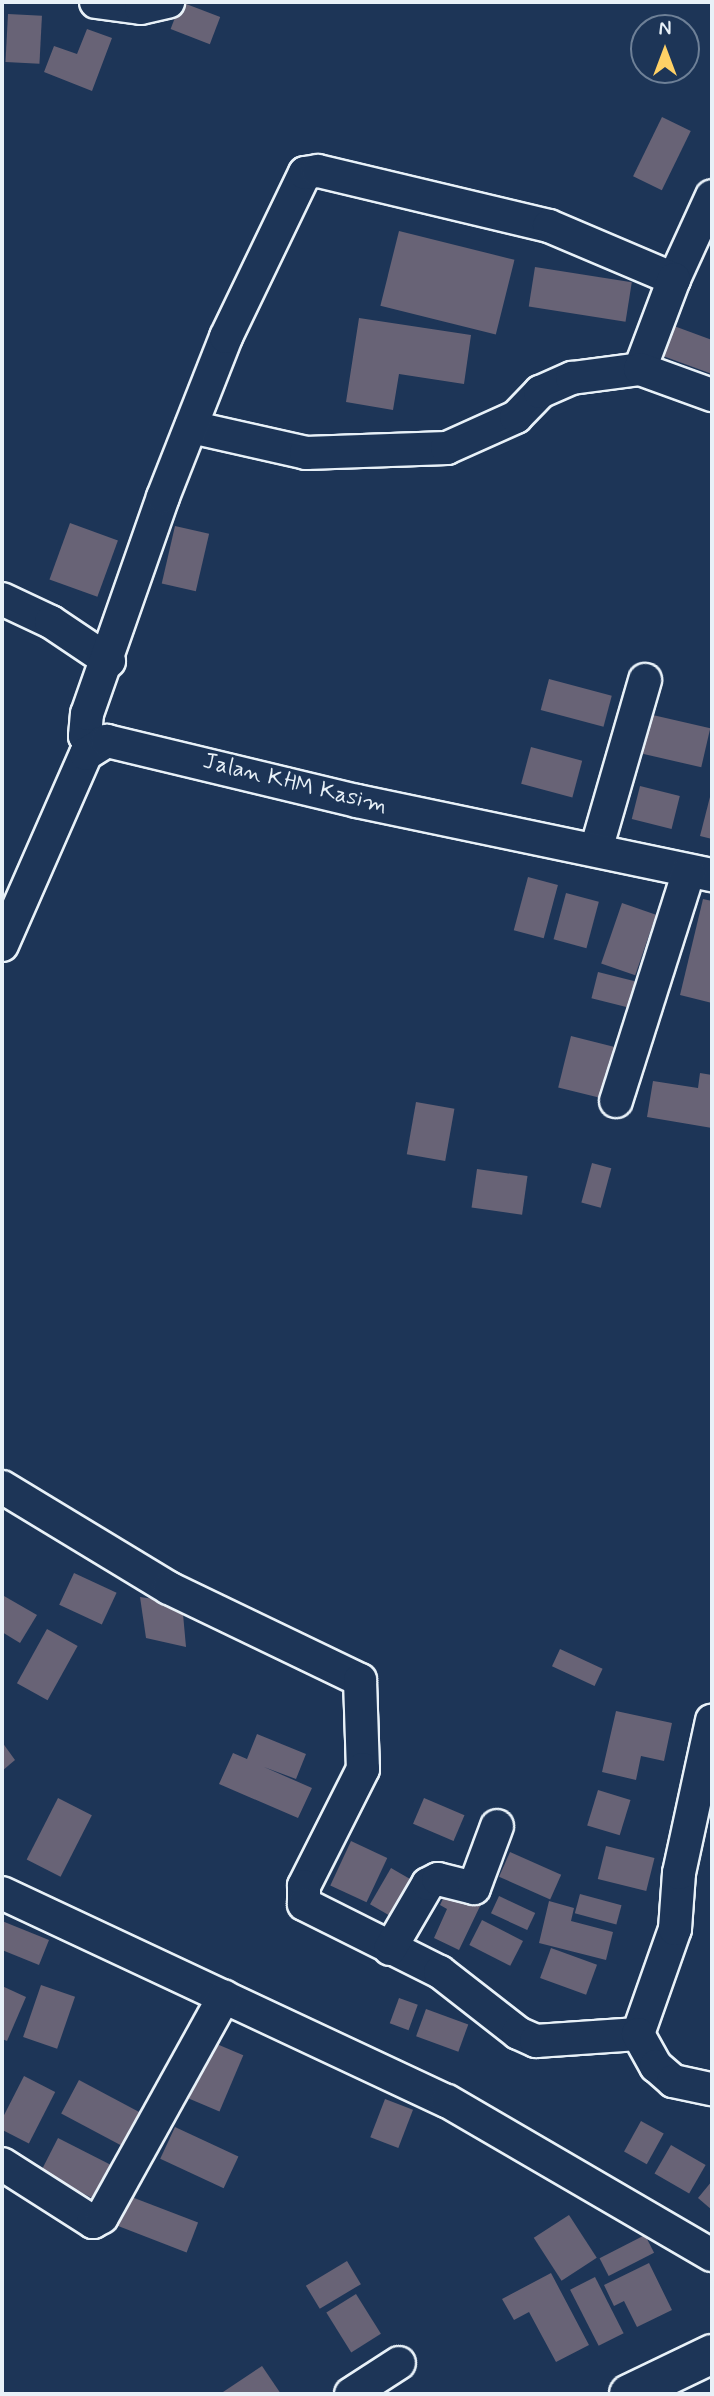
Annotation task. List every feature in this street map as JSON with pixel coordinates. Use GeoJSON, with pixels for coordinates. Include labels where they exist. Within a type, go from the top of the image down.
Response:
{"type":"FeatureCollection","features":[{"type":"Feature","properties":{"kind":"highway"},"geometry":{"type":"LineString","coordinates":[[640,2392],[712,2354]]}},
{"type":"Feature","properties":{"kind":"street"},"geometry":{"type":"LineString","coordinates":[[96,2],[141,8],[167,2]]}},
{"type":"Feature","properties":{"kind":"street"},"geometry":{"type":"LineString","coordinates":[[2,945],[107,744],[85,720],[109,661],[191,427],[226,337],[298,183],[308,172],[549,226],[674,279]]}},
{"type":"Feature","properties":{"kind":"street"},"geometry":{"type":"LineString","coordinates":[[640,369],[674,279],[712,196]]}},
{"type":"Feature","properties":{"kind":"street"},"geometry":{"type":"LineString","coordinates":[[191,427],[306,453],[447,449],[516,417],[540,392],[572,378],[640,369],[712,395]]}},
{"type":"Feature","properties":{"kind":"street"},"geometry":{"type":"LineString","coordinates":[[2,599],[51,622],[109,661]]}},
{"type":"Feature","properties":{"kind":"street"},"geometry":{"type":"LineString","coordinates":[[596,850],[645,680]]}},
{"type":"Feature","properties":{"kind":"street","name":"Jalan KHM Kasim"},"geometry":{"type":"LineString","coordinates":[[107,744],[186,757],[357,801],[700,873]]}},
{"type":"Feature","properties":{"kind":"street"},"geometry":{"type":"LineString","coordinates":[[616,1101],[700,873]]}},
{"type":"Feature","properties":{"kind":"street"},"geometry":{"type":"LineString","coordinates":[[2,1487],[169,1588],[360,1680],[363,1769],[302,1895],[309,1909],[461,1985],[518,2033],[536,2041],[638,2034]]}},
{"type":"Feature","properties":{"kind":"street"},"geometry":{"type":"LineString","coordinates":[[712,1721],[679,1873],[675,1929],[638,2034],[656,2066],[673,2081],[712,2089]]}},
{"type":"Feature","properties":{"kind":"street"},"geometry":{"type":"LineString","coordinates":[[390,1949],[428,1884],[438,1879],[474,1888],[497,1826]]}},
{"type":"Feature","properties":{"kind":"street"},"geometry":{"type":"LineString","coordinates":[[2,1893],[447,2101],[712,2255]]}},
{"type":"Feature","properties":{"kind":"street"},"geometry":{"type":"LineString","coordinates":[[2,2164],[93,2222],[102,2217],[224,1997]]}},
{"type":"Feature","properties":{"kind":"street"},"geometry":{"type":"LineString","coordinates":[[351,2394],[399,2364]]}},
{"type":"Feature","properties":{"kind":"building"},"geometry":{"type":"Polygon","coordinates":[[[181,2],[220,17],[210,44],[171,29],[181,2]]]}},
{"type":"Feature","properties":{"kind":"building"},"geometry":{"type":"Polygon","coordinates":[[[8,14],[42,16],[39,64],[5,62],[8,14]]]}},
{"type":"Feature","properties":{"kind":"building"},"geometry":{"type":"Polygon","coordinates":[[[87,29],[112,38],[92,91],[44,72],[54,46],[77,54],[87,29]]]}},
{"type":"Feature","properties":{"kind":"building"},"geometry":{"type":"Polygon","coordinates":[[[662,117],[691,131],[662,190],[633,176],[662,117]]]}},
{"type":"Feature","properties":{"kind":"building"},"geometry":{"type":"Polygon","coordinates":[[[399,231],[514,260],[496,335],[380,306],[399,231]]]}},
{"type":"Feature","properties":{"kind":"building"},"geometry":{"type":"Polygon","coordinates":[[[535,267],[632,282],[626,322],[529,307],[535,267]]]}},
{"type":"Feature","properties":{"kind":"building"},"geometry":{"type":"Polygon","coordinates":[[[359,318],[471,335],[464,384],[399,374],[393,410],[346,402],[359,318]]]}},
{"type":"Feature","properties":{"kind":"building"},"geometry":{"type":"Polygon","coordinates":[[[674,326],[712,340],[712,374],[663,356],[674,326]]]}},
{"type":"Feature","properties":{"kind":"building"},"geometry":{"type":"Polygon","coordinates":[[[70,523],[118,540],[97,597],[49,579],[70,523]]]}},
{"type":"Feature","properties":{"kind":"building"},"geometry":{"type":"Polygon","coordinates":[[[175,526],[209,534],[196,591],[162,583],[175,526]]]}},
{"type":"Feature","properties":{"kind":"building"},"geometry":{"type":"Polygon","coordinates":[[[549,679],[612,696],[604,727],[541,710],[549,679]]]}},
{"type":"Feature","properties":{"kind":"building"},"geometry":{"type":"Polygon","coordinates":[[[644,713],[710,728],[701,767],[635,752],[644,713]]]}},
{"type":"Feature","properties":{"kind":"building"},"geometry":{"type":"Polygon","coordinates":[[[531,747],[582,761],[572,797],[521,784],[531,747]]]}},
{"type":"Feature","properties":{"kind":"building"},"geometry":{"type":"Polygon","coordinates":[[[640,786],[680,796],[672,829],[632,819],[640,786]]]}},
{"type":"Feature","properties":{"kind":"building"},"geometry":{"type":"Polygon","coordinates":[[[712,793],[712,839],[700,836],[712,793]]]}},
{"type":"Feature","properties":{"kind":"building"},"geometry":{"type":"Polygon","coordinates":[[[528,877],[558,885],[544,938],[514,930],[528,877]]]}},
{"type":"Feature","properties":{"kind":"building"},"geometry":{"type":"Polygon","coordinates":[[[566,893],[599,902],[586,948],[554,939],[566,893]]]}},
{"type":"Feature","properties":{"kind":"building"},"geometry":{"type":"Polygon","coordinates":[[[703,899],[712,901],[712,1003],[680,995],[703,899]]]}},
{"type":"Feature","properties":{"kind":"building"},"geometry":{"type":"Polygon","coordinates":[[[622,903],[656,915],[635,975],[601,964],[622,903]]]}},
{"type":"Feature","properties":{"kind":"building"},"geometry":{"type":"Polygon","coordinates":[[[598,972],[635,981],[628,1007],[591,998],[598,972]]]}},
{"type":"Feature","properties":{"kind":"building"},"geometry":{"type":"Polygon","coordinates":[[[571,1036],[615,1047],[602,1098],[558,1087],[571,1036]]]}},
{"type":"Feature","properties":{"kind":"building"},"geometry":{"type":"Polygon","coordinates":[[[700,1073],[712,1075],[712,1128],[647,1117],[653,1081],[698,1088],[700,1073]]]}},
{"type":"Feature","properties":{"kind":"building"},"geometry":{"type":"Polygon","coordinates":[[[416,1102],[454,1109],[445,1161],[407,1154],[416,1102]]]}},
{"type":"Feature","properties":{"kind":"building"},"geometry":{"type":"Polygon","coordinates":[[[592,1163],[611,1168],[601,1208],[581,1203],[592,1163]]]}},
{"type":"Feature","properties":{"kind":"building"},"geometry":{"type":"Polygon","coordinates":[[[477,1169],[528,1176],[522,1215],[472,1208],[477,1169]]]}},
{"type":"Feature","properties":{"kind":"building"},"geometry":{"type":"Polygon","coordinates":[[[74,1573],[117,1593],[102,1625],[59,1605],[74,1573]]]}},
{"type":"Feature","properties":{"kind":"building"},"geometry":{"type":"Polygon","coordinates":[[[4,1596],[37,1615],[20,1643],[2,1632],[4,1596]]]}},
{"type":"Feature","properties":{"kind":"building"},"geometry":{"type":"Polygon","coordinates":[[[140,1597],[182,1603],[186,1647],[146,1638],[140,1597]]]}},
{"type":"Feature","properties":{"kind":"building"},"geometry":{"type":"Polygon","coordinates":[[[47,1629],[78,1646],[48,1700],[17,1683],[47,1629]]]}},
{"type":"Feature","properties":{"kind":"building"},"geometry":{"type":"Polygon","coordinates":[[[560,1649],[603,1669],[595,1686],[552,1666],[560,1649]]]}},
{"type":"Feature","properties":{"kind":"building"},"geometry":{"type":"Polygon","coordinates":[[[616,1711],[672,1723],[664,1761],[641,1756],[636,1780],[602,1772],[616,1711]]]}},
{"type":"Feature","properties":{"kind":"building"},"geometry":{"type":"Polygon","coordinates":[[[257,1734],[306,1754],[296,1779],[264,1767],[312,1788],[298,1818],[219,1784],[233,1753],[247,1759],[257,1734]]]}},
{"type":"Feature","properties":{"kind":"building"},"geometry":{"type":"Polygon","coordinates":[[[2,1742],[15,1760],[2,1771],[2,1742]]]}},
{"type":"Feature","properties":{"kind":"building"},"geometry":{"type":"Polygon","coordinates":[[[598,1790],[631,1800],[620,1835],[587,1825],[598,1790]]]}},
{"type":"Feature","properties":{"kind":"building"},"geometry":{"type":"Polygon","coordinates":[[[58,1798],[92,1815],[61,1877],[27,1859],[58,1798]]]}},
{"type":"Feature","properties":{"kind":"building"},"geometry":{"type":"Polygon","coordinates":[[[424,1798],[465,1815],[454,1841],[413,1824],[424,1798]]]}},
{"type":"Feature","properties":{"kind":"building"},"geometry":{"type":"Polygon","coordinates":[[[351,1841],[387,1858],[367,1902],[330,1885],[351,1841]]]}},
{"type":"Feature","properties":{"kind":"building"},"geometry":{"type":"Polygon","coordinates":[[[606,1846],[655,1858],[646,1891],[598,1879],[606,1846]]]}},
{"type":"Feature","properties":{"kind":"building"},"geometry":{"type":"Polygon","coordinates":[[[510,1852],[561,1875],[550,1899],[499,1877],[510,1852]]]}},
{"type":"Feature","properties":{"kind":"building"},"geometry":{"type":"Polygon","coordinates":[[[391,1868],[417,1883],[396,1919],[370,1904],[391,1868]]]}},
{"type":"Feature","properties":{"kind":"building"},"geometry":{"type":"Polygon","coordinates":[[[449,1886],[482,1902],[459,1950],[434,1938],[447,1909],[440,1905],[449,1886]]]}},
{"type":"Feature","properties":{"kind":"building"},"geometry":{"type":"Polygon","coordinates":[[[580,1894],[622,1905],[616,1924],[575,1913],[580,1894]]]}},
{"type":"Feature","properties":{"kind":"building"},"geometry":{"type":"Polygon","coordinates":[[[499,1896],[535,1913],[527,1930],[491,1913],[499,1896]]]}},
{"type":"Feature","properties":{"kind":"building"},"geometry":{"type":"Polygon","coordinates":[[[549,1901],[574,1908],[571,1921],[613,1932],[606,1960],[539,1943],[549,1901]]]}},
{"type":"Feature","properties":{"kind":"building"},"geometry":{"type":"Polygon","coordinates":[[[482,1920],[523,1941],[510,1966],[469,1945],[482,1920]]]}},
{"type":"Feature","properties":{"kind":"building"},"geometry":{"type":"Polygon","coordinates":[[[2,1921],[49,1940],[39,1965],[2,1950],[2,1921]]]}},
{"type":"Feature","properties":{"kind":"building"},"geometry":{"type":"Polygon","coordinates":[[[551,1948],[597,1965],[586,1995],[540,1978],[551,1948]]]}},
{"type":"Feature","properties":{"kind":"building"},"geometry":{"type":"Polygon","coordinates":[[[41,1985],[75,1997],[57,2049],[23,2037],[41,1985]]]}},
{"type":"Feature","properties":{"kind":"building"},"geometry":{"type":"Polygon","coordinates":[[[2,1986],[26,1997],[7,2041],[2,2039],[2,1986]]]}},
{"type":"Feature","properties":{"kind":"building"},"geometry":{"type":"Polygon","coordinates":[[[399,1998],[418,2005],[409,2030],[390,2023],[399,1998]]]}},
{"type":"Feature","properties":{"kind":"building"},"geometry":{"type":"Polygon","coordinates":[[[426,2009],[468,2024],[458,2052],[416,2036],[426,2009]]]}},
{"type":"Feature","properties":{"kind":"building"},"geometry":{"type":"Polygon","coordinates":[[[212,2042],[243,2055],[219,2111],[188,2098],[212,2042]]]}},
{"type":"Feature","properties":{"kind":"building"},"geometry":{"type":"Polygon","coordinates":[[[24,2076],[55,2092],[29,2144],[2,2130],[2,2119],[24,2076]]]}},
{"type":"Feature","properties":{"kind":"building"},"geometry":{"type":"Polygon","coordinates":[[[79,2080],[151,2118],[134,2152],[61,2114],[79,2080]]]}},
{"type":"Feature","properties":{"kind":"building"},"geometry":{"type":"Polygon","coordinates":[[[385,2099],[413,2110],[398,2148],[370,2137],[385,2099]]]}},
{"type":"Feature","properties":{"kind":"building"},"geometry":{"type":"Polygon","coordinates":[[[641,2121],[664,2134],[647,2164],[624,2152],[641,2121]]]}},
{"type":"Feature","properties":{"kind":"building"},"geometry":{"type":"Polygon","coordinates":[[[175,2127],[238,2157],[224,2188],[160,2159],[175,2127]]]}},
{"type":"Feature","properties":{"kind":"building"},"geometry":{"type":"Polygon","coordinates":[[[58,2138],[115,2167],[98,2201],[41,2172],[58,2138]]]}},
{"type":"Feature","properties":{"kind":"building"},"geometry":{"type":"Polygon","coordinates":[[[671,2145],[706,2165],[689,2194],[654,2174],[671,2145]]]}},
{"type":"Feature","properties":{"kind":"building"},"geometry":{"type":"Polygon","coordinates":[[[712,2181],[712,2210],[698,2198],[712,2181]]]}},
{"type":"Feature","properties":{"kind":"building"},"geometry":{"type":"Polygon","coordinates":[[[129,2196],[198,2223],[187,2252],[118,2226],[129,2196]]]}},
{"type":"Feature","properties":{"kind":"building"},"geometry":{"type":"Polygon","coordinates":[[[569,2215],[597,2258],[562,2281],[534,2238],[569,2215]]]}},
{"type":"Feature","properties":{"kind":"building"},"geometry":{"type":"Polygon","coordinates":[[[645,2235],[654,2253],[609,2276],[600,2258],[645,2235]]]}},
{"type":"Feature","properties":{"kind":"building"},"geometry":{"type":"Polygon","coordinates":[[[347,2261],[361,2284],[320,2309],[306,2286],[347,2261]]]}},
{"type":"Feature","properties":{"kind":"building"},"geometry":{"type":"Polygon","coordinates":[[[649,2263],[672,2310],[637,2327],[624,2301],[614,2306],[604,2285],[649,2263]]]}},
{"type":"Feature","properties":{"kind":"building"},"geometry":{"type":"Polygon","coordinates":[[[551,2273],[589,2345],[556,2362],[529,2312],[514,2320],[502,2299],[551,2273]]]}},
{"type":"Feature","properties":{"kind":"building"},"geometry":{"type":"Polygon","coordinates":[[[595,2277],[624,2333],[599,2346],[570,2290],[595,2277]]]}},
{"type":"Feature","properties":{"kind":"building"},"geometry":{"type":"Polygon","coordinates":[[[356,2294],[381,2334],[351,2352],[326,2313],[356,2294]]]}},
{"type":"Feature","properties":{"kind":"building"},"geometry":{"type":"Polygon","coordinates":[[[262,2366],[281,2394],[220,2394],[262,2366]]]}}]}
